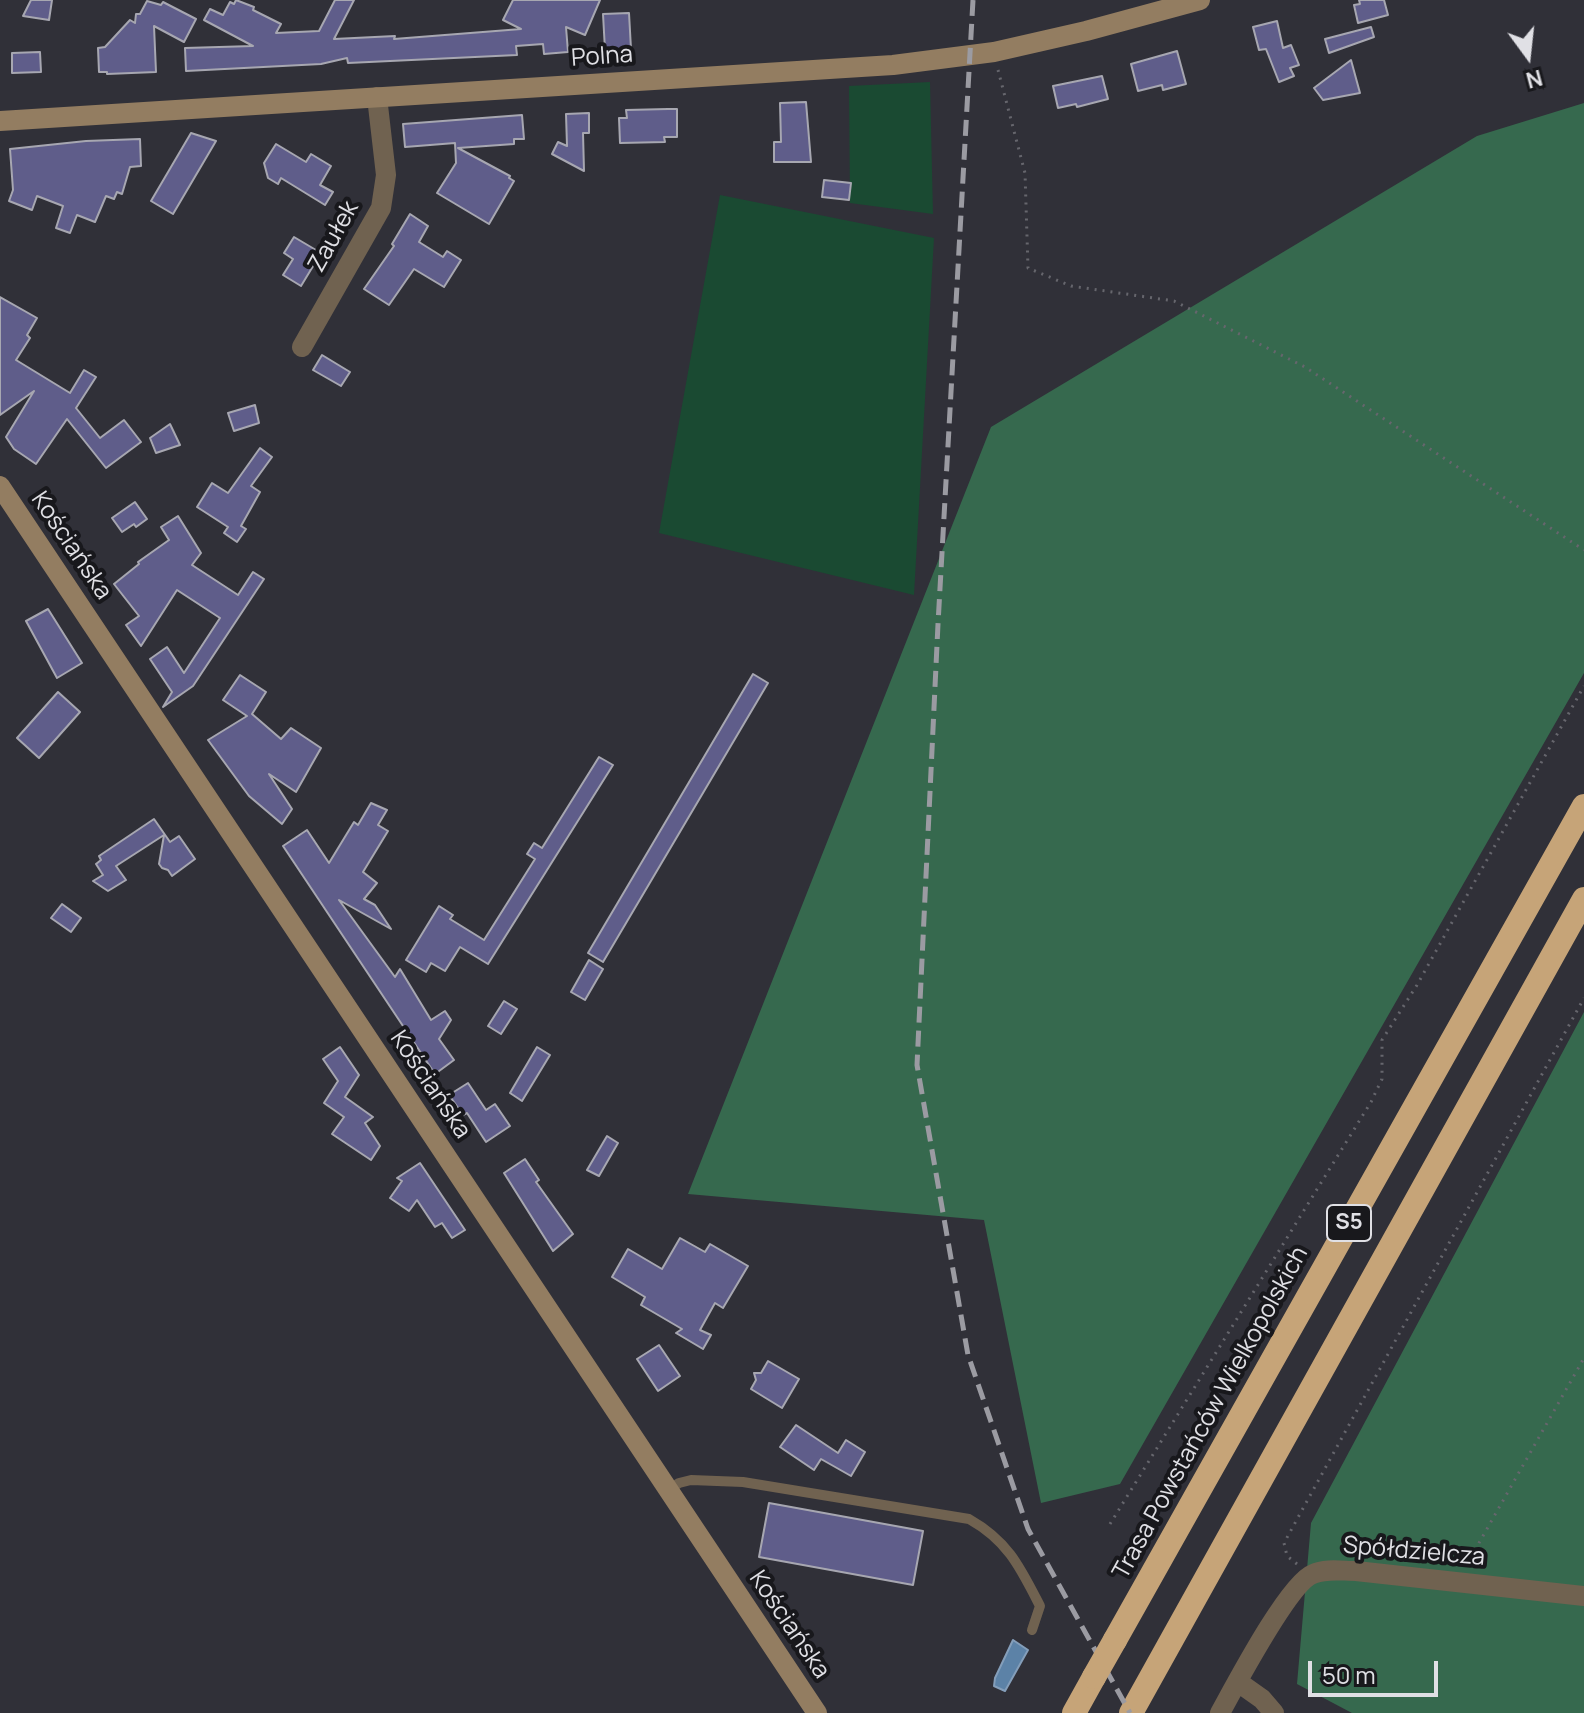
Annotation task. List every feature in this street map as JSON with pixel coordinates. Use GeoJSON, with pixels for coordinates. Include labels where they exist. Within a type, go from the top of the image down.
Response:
{"type":"FeatureCollection","features":[{"type":"Feature","properties":{"kind":"highway","name":"Trasa Powstańców Wielkopolskich"},"geometry":{"type":"LineString","coordinates":[[1074,1713],[1584,806]]}},
{"type":"Feature","properties":{"kind":"highway","name":"S5"},"geometry":{"type":"LineString","coordinates":[[1131,1713],[1584,899]]}},
{"type":"Feature","properties":{"kind":"street","name":"Polna"},"geometry":{"type":"LineString","coordinates":[[0,121],[893,65],[994,52],[1200,0]]}},
{"type":"Feature","properties":{"kind":"street","name":"Zaułek"},"geometry":{"type":"LineString","coordinates":[[302,347],[381,208],[386,175],[377,97]]}},
{"type":"Feature","properties":{"kind":"street","name":"Kościańska"},"geometry":{"type":"LineString","coordinates":[[0,486],[817,1713]]}},
{"type":"Feature","properties":{"kind":"street","name":"Spółdzielcza"},"geometry":{"type":"LineString","coordinates":[[1220,1713],[1285,1604],[1310,1574],[1326,1570],[1356,1571],[1584,1596]]}},
{"type":"Feature","properties":{"kind":"street"},"geometry":{"type":"LineString","coordinates":[[1238,1682],[1262,1699],[1274,1713]]}},
{"type":"Feature","properties":{"kind":"lane"},"geometry":{"type":"LineString","coordinates":[[668,1490],[691,1480],[743,1482],[969,1519],[991,1531],[1025,1575],[1040,1606],[1032,1630]]}},
{"type":"Feature","properties":{"kind":"path"},"geometry":{"type":"LineString","coordinates":[[994,52],[1025,173],[1028,268],[1071,286],[1174,301],[1305,367],[1584,550]]}},
{"type":"Feature","properties":{"kind":"path"},"geometry":{"type":"LineString","coordinates":[[1110,1524],[1371,1102],[1382,1079],[1382,1040],[1417,985],[1584,686]]}},
{"type":"Feature","properties":{"kind":"path"},"geometry":{"type":"LineString","coordinates":[[1310,1574],[1287,1556],[1284,1543],[1584,998]]}},
{"type":"Feature","properties":{"kind":"path"},"geometry":{"type":"LineString","coordinates":[[1457,1582],[1584,1358]]}},
{"type":"Feature","properties":{"kind":"green space"},"geometry":{"type":"Polygon","coordinates":[[[930,82],[933,214],[850,203],[849,86],[930,82]]]}},
{"type":"Feature","properties":{"kind":"green space"},"geometry":{"type":"Polygon","coordinates":[[[1584,103],[1584,673],[1120,1484],[1041,1503],[984,1220],[688,1194],[991,427],[1477,136],[1584,103]]]}},
{"type":"Feature","properties":{"kind":"green space"},"geometry":{"type":"Polygon","coordinates":[[[720,195],[934,238],[914,595],[659,533],[720,195]]]}},
{"type":"Feature","properties":{"kind":"green space"},"geometry":{"type":"Polygon","coordinates":[[[1584,1012],[1584,1713],[1352,1713],[1297,1684],[1311,1523],[1584,1012]]]}},
{"type":"Feature","properties":{"kind":"water"},"geometry":{"type":"Polygon","coordinates":[[[1013,1640],[1028,1650],[1005,1691],[994,1686],[995,1678],[1013,1640]]]}},
{"type":"Feature","properties":{"kind":"building"},"geometry":{"type":"Polygon","coordinates":[[[31,0],[52,0],[49,20],[23,16],[31,0]]]}},
{"type":"Feature","properties":{"kind":"building"},"geometry":{"type":"Polygon","coordinates":[[[236,0],[281,24],[276,33],[319,31],[335,0],[354,0],[334,39],[395,36],[394,39],[521,29],[503,20],[513,0],[600,0],[585,35],[566,27],[568,52],[544,54],[543,44],[516,46],[517,55],[348,63],[347,58],[321,64],[186,71],[185,48],[253,46],[204,20],[210,9],[223,15],[230,2],[234,4],[236,0]]]}},
{"type":"Feature","properties":{"kind":"building"},"geometry":{"type":"Polygon","coordinates":[[[1359,0],[1384,0],[1388,15],[1358,23],[1354,5],[1360,4],[1359,0]]]}},
{"type":"Feature","properties":{"kind":"building"},"geometry":{"type":"Polygon","coordinates":[[[147,1],[161,5],[163,2],[196,19],[184,42],[154,26],[156,72],[99,72],[98,48],[105,47],[130,20],[135,23],[136,14],[140,14],[147,1]]]}},
{"type":"Feature","properties":{"kind":"building"},"geometry":{"type":"Polygon","coordinates":[[[629,13],[631,49],[605,50],[603,14],[629,13]]]}},
{"type":"Feature","properties":{"kind":"building"},"geometry":{"type":"Polygon","coordinates":[[[1277,21],[1283,48],[1291,45],[1299,65],[1290,68],[1294,76],[1279,82],[1266,49],[1259,50],[1253,27],[1277,21]]]}},
{"type":"Feature","properties":{"kind":"building"},"geometry":{"type":"Polygon","coordinates":[[[1371,27],[1374,37],[1329,53],[1325,39],[1371,27]]]}},
{"type":"Feature","properties":{"kind":"building"},"geometry":{"type":"Polygon","coordinates":[[[1177,51],[1186,84],[1163,90],[1162,85],[1138,91],[1131,64],[1177,51]]]}},
{"type":"Feature","properties":{"kind":"building"},"geometry":{"type":"Polygon","coordinates":[[[40,52],[41,72],[12,73],[12,53],[40,52]]]}},
{"type":"Feature","properties":{"kind":"building"},"geometry":{"type":"Polygon","coordinates":[[[1351,60],[1360,93],[1323,100],[1314,88],[1351,60]]]}},
{"type":"Feature","properties":{"kind":"building"},"geometry":{"type":"Polygon","coordinates":[[[1102,76],[1108,99],[1058,108],[1053,86],[1102,76]]]}},
{"type":"Feature","properties":{"kind":"building"},"geometry":{"type":"Polygon","coordinates":[[[806,102],[811,162],[774,162],[774,142],[781,142],[780,103],[806,102]]]}},
{"type":"Feature","properties":{"kind":"building"},"geometry":{"type":"Polygon","coordinates":[[[677,109],[677,137],[664,137],[665,142],[620,143],[619,118],[627,118],[626,110],[677,109]]]}},
{"type":"Feature","properties":{"kind":"building"},"geometry":{"type":"Polygon","coordinates":[[[589,113],[589,133],[583,133],[584,171],[552,154],[558,142],[567,146],[566,114],[589,113]]]}},
{"type":"Feature","properties":{"kind":"building"},"geometry":{"type":"Polygon","coordinates":[[[522,115],[524,139],[514,139],[514,144],[458,148],[514,181],[489,224],[437,193],[456,163],[455,143],[405,147],[403,124],[522,115]]]}},
{"type":"Feature","properties":{"kind":"building"},"geometry":{"type":"Polygon","coordinates":[[[191,133],[216,141],[173,214],[151,201],[191,133]]]}},
{"type":"Feature","properties":{"kind":"building"},"geometry":{"type":"Polygon","coordinates":[[[140,139],[141,166],[130,167],[122,194],[117,192],[114,199],[106,196],[95,222],[77,215],[70,233],[56,228],[63,206],[37,196],[32,210],[9,201],[13,190],[10,149],[140,139]]]}},
{"type":"Feature","properties":{"kind":"building"},"geometry":{"type":"Polygon","coordinates":[[[276,144],[306,162],[311,154],[331,166],[320,185],[333,192],[325,205],[281,178],[278,184],[268,178],[264,163],[276,144]]]}},
{"type":"Feature","properties":{"kind":"building"},"geometry":{"type":"Polygon","coordinates":[[[824,180],[851,183],[849,200],[822,197],[824,180]]]}},
{"type":"Feature","properties":{"kind":"building"},"geometry":{"type":"Polygon","coordinates":[[[410,214],[428,226],[419,242],[443,257],[447,251],[461,260],[444,287],[414,269],[389,305],[364,289],[394,246],[392,244],[410,214]]]}},
{"type":"Feature","properties":{"kind":"building"},"geometry":{"type":"Polygon","coordinates":[[[294,237],[321,253],[301,286],[283,275],[293,259],[284,253],[294,237]]]}},
{"type":"Feature","properties":{"kind":"building"},"geometry":{"type":"Polygon","coordinates":[[[0,297],[37,318],[27,335],[30,338],[16,360],[70,393],[84,370],[96,377],[76,408],[100,438],[124,420],[141,442],[106,468],[67,419],[36,464],[14,449],[6,437],[34,391],[0,415],[0,297]]]}},
{"type":"Feature","properties":{"kind":"building"},"geometry":{"type":"Polygon","coordinates":[[[322,355],[350,372],[341,386],[313,370],[322,355]]]}},
{"type":"Feature","properties":{"kind":"building"},"geometry":{"type":"Polygon","coordinates":[[[255,405],[259,423],[234,431],[228,413],[255,405]]]}},
{"type":"Feature","properties":{"kind":"building"},"geometry":{"type":"Polygon","coordinates":[[[170,424],[180,445],[156,453],[150,438],[170,424]]]}},
{"type":"Feature","properties":{"kind":"building"},"geometry":{"type":"Polygon","coordinates":[[[260,448],[272,457],[251,486],[260,492],[241,526],[246,529],[237,542],[224,533],[228,527],[197,507],[212,483],[228,493],[260,448]]]}},
{"type":"Feature","properties":{"kind":"building"},"geometry":{"type":"Polygon","coordinates":[[[135,502],[147,519],[122,532],[112,518],[135,502]]]}},
{"type":"Feature","properties":{"kind":"building"},"geometry":{"type":"Polygon","coordinates":[[[178,516],[201,553],[192,565],[238,595],[253,572],[264,579],[193,686],[163,707],[172,692],[150,659],[167,647],[184,673],[220,618],[177,590],[141,646],[126,625],[139,616],[114,584],[169,540],[161,527],[178,516]]]}},
{"type":"Feature","properties":{"kind":"building"},"geometry":{"type":"Polygon","coordinates":[[[48,609],[82,663],[57,678],[26,621],[48,609]]]}},
{"type":"Feature","properties":{"kind":"building"},"geometry":{"type":"Polygon","coordinates":[[[753,674],[768,683],[603,962],[588,953],[753,674]]]}},
{"type":"Feature","properties":{"kind":"building"},"geometry":{"type":"Polygon","coordinates":[[[240,675],[266,692],[252,714],[281,739],[291,728],[321,748],[296,792],[269,774],[292,809],[282,824],[249,796],[208,740],[247,716],[223,700],[240,675]]]}},
{"type":"Feature","properties":{"kind":"building"},"geometry":{"type":"Polygon","coordinates":[[[58,692],[80,712],[39,758],[17,738],[58,692]]]}},
{"type":"Feature","properties":{"kind":"building"},"geometry":{"type":"Polygon","coordinates":[[[599,757],[613,765],[488,964],[460,947],[445,971],[431,963],[426,972],[406,960],[439,906],[453,915],[450,919],[484,940],[535,859],[527,854],[534,843],[542,848],[599,757]]]}},
{"type":"Feature","properties":{"kind":"building"},"geometry":{"type":"Polygon","coordinates":[[[371,803],[387,810],[378,825],[388,831],[363,872],[377,883],[364,899],[375,905],[391,929],[339,900],[395,977],[400,969],[431,1020],[445,1011],[451,1020],[439,1039],[454,1060],[435,1074],[283,846],[307,830],[329,863],[354,822],[358,825],[371,803]]]}},
{"type":"Feature","properties":{"kind":"building"},"geometry":{"type":"Polygon","coordinates":[[[154,819],[170,842],[179,836],[195,859],[172,876],[159,864],[164,835],[116,866],[126,880],[108,891],[93,881],[103,875],[96,864],[101,860],[99,856],[154,819]]]}},
{"type":"Feature","properties":{"kind":"building"},"geometry":{"type":"Polygon","coordinates":[[[62,904],[81,918],[71,932],[51,918],[62,904]]]}},
{"type":"Feature","properties":{"kind":"building"},"geometry":{"type":"Polygon","coordinates":[[[589,960],[603,969],[585,1000],[571,992],[589,960]]]}},
{"type":"Feature","properties":{"kind":"building"},"geometry":{"type":"Polygon","coordinates":[[[504,1001],[517,1009],[501,1034],[488,1026],[504,1001]]]}},
{"type":"Feature","properties":{"kind":"building"},"geometry":{"type":"Polygon","coordinates":[[[340,1047],[359,1075],[345,1097],[373,1117],[365,1123],[380,1146],[371,1160],[332,1134],[344,1117],[324,1103],[338,1081],[323,1059],[340,1047]]]}},
{"type":"Feature","properties":{"kind":"building"},"geometry":{"type":"Polygon","coordinates":[[[537,1047],[550,1055],[522,1101],[510,1093],[537,1047]]]}},
{"type":"Feature","properties":{"kind":"building"},"geometry":{"type":"Polygon","coordinates":[[[468,1083],[486,1110],[495,1104],[510,1126],[486,1142],[467,1113],[463,1115],[449,1095],[468,1083]]]}},
{"type":"Feature","properties":{"kind":"building"},"geometry":{"type":"Polygon","coordinates":[[[607,1136],[618,1143],[599,1176],[587,1170],[607,1136]]]}},
{"type":"Feature","properties":{"kind":"building"},"geometry":{"type":"Polygon","coordinates":[[[525,1159],[539,1180],[536,1182],[573,1234],[553,1251],[504,1173],[525,1159]]]}},
{"type":"Feature","properties":{"kind":"building"},"geometry":{"type":"Polygon","coordinates":[[[420,1163],[465,1230],[452,1238],[442,1223],[435,1227],[417,1200],[409,1211],[390,1198],[402,1181],[397,1178],[420,1163]]]}},
{"type":"Feature","properties":{"kind":"building"},"geometry":{"type":"Polygon","coordinates":[[[680,1238],[705,1252],[710,1244],[748,1266],[723,1308],[715,1303],[700,1330],[711,1335],[703,1349],[676,1333],[682,1329],[641,1305],[645,1297],[612,1277],[628,1249],[662,1269],[680,1238]]]}},
{"type":"Feature","properties":{"kind":"building"},"geometry":{"type":"Polygon","coordinates":[[[659,1345],[680,1376],[658,1391],[637,1359],[659,1345]]]}},
{"type":"Feature","properties":{"kind":"building"},"geometry":{"type":"Polygon","coordinates":[[[768,1361],[799,1379],[782,1408],[751,1389],[756,1380],[754,1373],[761,1373],[768,1361]]]}},
{"type":"Feature","properties":{"kind":"building"},"geometry":{"type":"Polygon","coordinates":[[[796,1425],[838,1453],[846,1440],[865,1452],[851,1476],[821,1459],[814,1470],[780,1447],[796,1425]]]}},
{"type":"Feature","properties":{"kind":"building"},"geometry":{"type":"Polygon","coordinates":[[[769,1503],[923,1531],[913,1585],[759,1557],[769,1503]]]}},
{"type":"Feature","properties":{"kind":"railway"},"geometry":{"type":"LineString","coordinates":[[973,0],[917,1065],[968,1355],[1028,1529],[1130,1713]]}}]}
